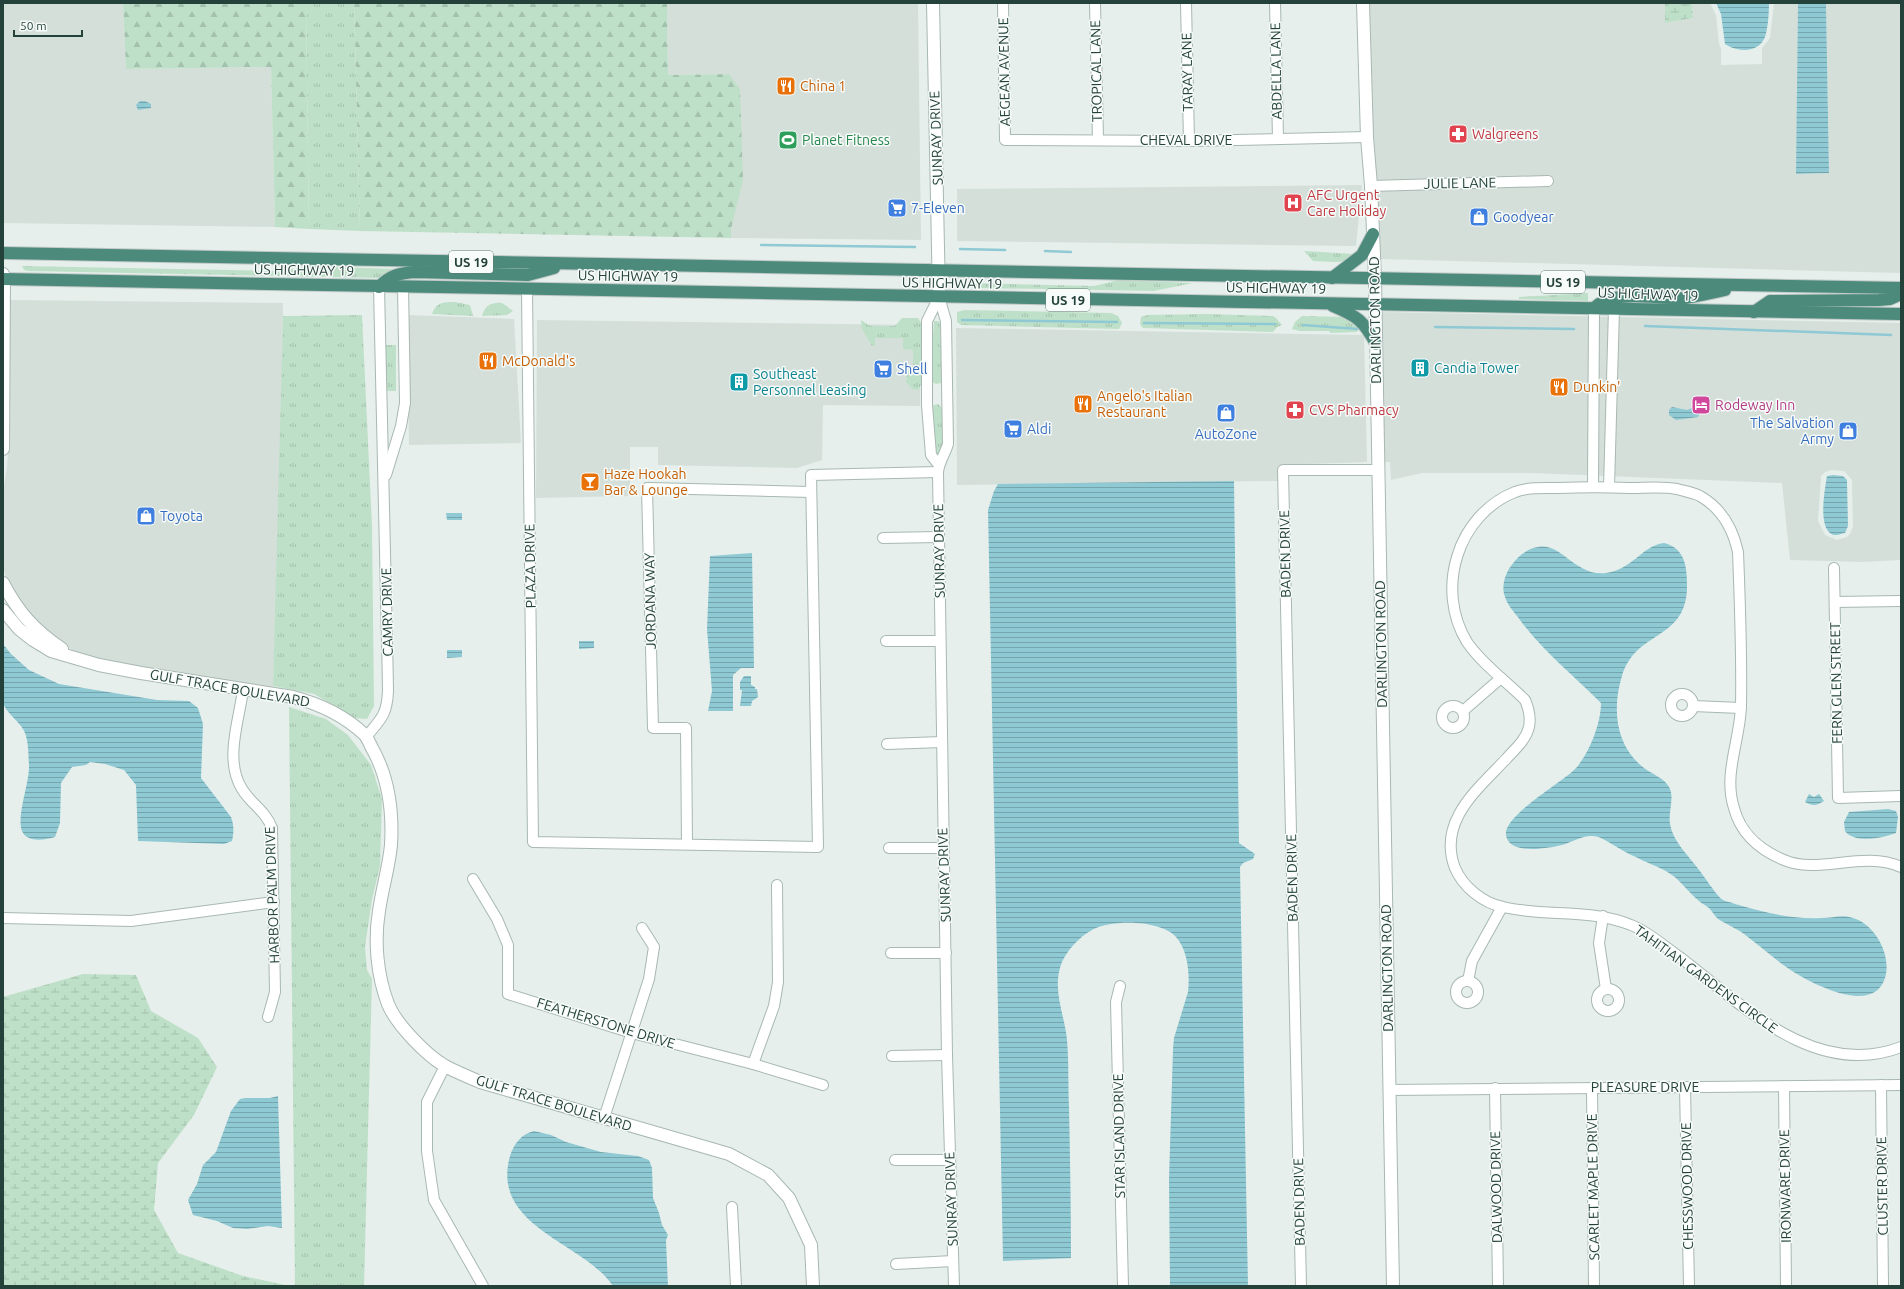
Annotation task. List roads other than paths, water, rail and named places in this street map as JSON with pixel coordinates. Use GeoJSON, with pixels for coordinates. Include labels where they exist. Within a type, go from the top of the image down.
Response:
{"type":"FeatureCollection","features":[{"type":"Feature","properties":{"kind":"highway"},"geometry":{"type":"LineString","coordinates":[[1332,278],[1362,255],[1373,234]]}},
{"type":"Feature","properties":{"kind":"highway","name":"US HIGHWAY 19"},"geometry":{"type":"LineString","coordinates":[[3,253],[1901,288]]}},
{"type":"Feature","properties":{"kind":"highway"},"geometry":{"type":"LineString","coordinates":[[379,287],[388,278],[403,273],[528,275],[570,264]]}},
{"type":"Feature","properties":{"kind":"highway","name":"US HIGHWAY 19"},"geometry":{"type":"LineString","coordinates":[[3,277],[379,287],[1901,314]]}},
{"type":"Feature","properties":{"kind":"highway"},"geometry":{"type":"LineString","coordinates":[[1594,308],[1601,301],[1624,297],[1685,298],[1750,286]]}},
{"type":"Feature","properties":{"kind":"highway"},"geometry":{"type":"LineString","coordinates":[[1754,312],[1770,301],[1879,300],[1890,299],[1901,294]]}},
{"type":"Feature","properties":{"kind":"highway"},"geometry":{"type":"LineString","coordinates":[[1326,304],[1354,315],[1362,321],[1368,328],[1376,344]]}},
{"type":"Feature","properties":{"kind":"street","name":"SUNRAY DRIVE"},"geometry":{"type":"LineString","coordinates":[[933,3],[940,271],[939,297],[946,321],[948,444],[938,468],[947,1055],[954,1286]]}},
{"type":"Feature","properties":{"kind":"street","name":"AEGEAN AVENUE"},"geometry":{"type":"LineString","coordinates":[[1003,3],[1005,140]]}},
{"type":"Feature","properties":{"kind":"street","name":"TROPICAL LANE"},"geometry":{"type":"LineString","coordinates":[[1095,3],[1098,140]]}},
{"type":"Feature","properties":{"kind":"street","name":"TARAY LANE"},"geometry":{"type":"LineString","coordinates":[[1186,3],[1189,140]]}},
{"type":"Feature","properties":{"kind":"street","name":"ABDELLA LANE"},"geometry":{"type":"LineString","coordinates":[[1274,3],[1278,139]]}},
{"type":"Feature","properties":{"kind":"street","name":"DARLINGTON ROAD"},"geometry":{"type":"LineString","coordinates":[[1364,3],[1367,137],[1371,186],[1376,305],[1393,1286]]}},
{"type":"Feature","properties":{"kind":"street","name":"CHEVAL DRIVE"},"geometry":{"type":"LineString","coordinates":[[1005,140],[1189,140],[1367,137]]}},
{"type":"Feature","properties":{"kind":"street","name":"JULIE LANE"},"geometry":{"type":"LineString","coordinates":[[1371,186],[1548,181]]}},
{"type":"Feature","properties":{"kind":"street"},"geometry":{"type":"LineString","coordinates":[[3,277],[3,449]]}},
{"type":"Feature","properties":{"kind":"street","name":"CAMRY DRIVE"},"geometry":{"type":"LineString","coordinates":[[366,737],[383,717],[387,707],[384,480],[381,443],[379,287]]}},
{"type":"Feature","properties":{"kind":"street","name":"CAMRY DRIVE"},"geometry":{"type":"LineString","coordinates":[[384,480],[401,426],[405,403],[403,287]]}},
{"type":"Feature","properties":{"kind":"street","name":"PLAZA DRIVE"},"geometry":{"type":"LineString","coordinates":[[527,289],[533,842],[687,844]]}},
{"type":"Feature","properties":{"kind":"street","name":"SUNRAY DRIVE"},"geometry":{"type":"LineString","coordinates":[[938,468],[931,455],[927,405],[926,363],[927,321],[939,297]]}},
{"type":"Feature","properties":{"kind":"street"},"geometry":{"type":"LineString","coordinates":[[1593,487],[1594,308]]}},
{"type":"Feature","properties":{"kind":"street"},"geometry":{"type":"LineString","coordinates":[[1610,487],[1614,309]]}},
{"type":"Feature","properties":{"kind":"street"},"geometry":{"type":"LineString","coordinates":[[1593,464],[1610,464]]}},
{"type":"Feature","properties":{"kind":"street"},"geometry":{"type":"LineString","coordinates":[[687,844],[818,847],[811,475],[938,468]]}},
{"type":"Feature","properties":{"kind":"street","name":"BADEN DRIVE"},"geometry":{"type":"LineString","coordinates":[[1301,1286],[1283,470],[1378,470]]}},
{"type":"Feature","properties":{"kind":"street","name":"TAHITIAN GARDENS CIRCLE"},"geometry":{"type":"LineString","coordinates":[[1901,867],[1874,860],[1818,864],[1790,862],[1765,851],[1751,840],[1737,817],[1730,787],[1741,708],[1738,552],[1733,533],[1728,522],[1715,507],[1699,496],[1676,489],[1610,487],[1534,488],[1514,493],[1499,500],[1482,513],[1465,534],[1461,543],[1454,571],[1453,596],[1455,612],[1467,642],[1501,678],[1525,700],[1530,714],[1529,728],[1518,746],[1466,802],[1457,817],[1451,845],[1454,864],[1463,881],[1483,899],[1502,907],[1603,916],[1642,930],[1757,1018],[1793,1039],[1822,1050],[1847,1054],[1878,1054],[1901,1047]]}},
{"type":"Feature","properties":{"kind":"street","name":"JORDANA WAY"},"geometry":{"type":"LineString","coordinates":[[687,844],[686,728],[653,728],[647,488],[811,492]]}},
{"type":"Feature","properties":{"kind":"street"},"geometry":{"type":"LineString","coordinates":[[883,538],[939,537]]}},
{"type":"Feature","properties":{"kind":"street","name":"FERN GLEN STREET"},"geometry":{"type":"LineString","coordinates":[[1834,568],[1838,798],[1901,796]]}},
{"type":"Feature","properties":{"kind":"street","name":"GULF TRACE BOULEVARD"},"geometry":{"type":"LineString","coordinates":[[3,583],[11,599],[28,623],[74,657]]}},
{"type":"Feature","properties":{"kind":"street"},"geometry":{"type":"LineString","coordinates":[[1835,602],[1901,601]]}},
{"type":"Feature","properties":{"kind":"street","name":"GULF TRACE BOULEVARD"},"geometry":{"type":"LineString","coordinates":[[3,610],[19,629],[51,651],[99,665],[243,690],[293,697],[316,703],[334,712],[366,737],[379,760],[387,783],[391,817],[391,846],[378,913],[376,956],[388,1004],[410,1037],[445,1066],[480,1082],[729,1154],[768,1175],[789,1198],[811,1245],[813,1286]]}},
{"type":"Feature","properties":{"kind":"street"},"geometry":{"type":"LineString","coordinates":[[886,641],[940,641]]}},
{"type":"Feature","properties":{"kind":"street"},"geometry":{"type":"LineString","coordinates":[[1463,711],[1501,678]]}},
{"type":"Feature","properties":{"kind":"street","name":"HARBOR PALM DRIVE"},"geometry":{"type":"LineString","coordinates":[[243,690],[233,765],[243,790],[262,810],[272,828],[275,992],[268,1017]]}},
{"type":"Feature","properties":{"kind":"street"},"geometry":{"type":"LineString","coordinates":[[1693,706],[1741,708]]}},
{"type":"Feature","properties":{"kind":"street"},"geometry":{"type":"LineString","coordinates":[[887,744],[942,742]]}},
{"type":"Feature","properties":{"kind":"street"},"geometry":{"type":"LineString","coordinates":[[889,848],[943,848]]}},
{"type":"Feature","properties":{"kind":"street","name":"FEATHERSTONE DRIVE"},"geometry":{"type":"LineString","coordinates":[[473,879],[497,919],[508,945],[508,994],[632,1033],[753,1064],[823,1085]]}},
{"type":"Feature","properties":{"kind":"street"},"geometry":{"type":"LineString","coordinates":[[753,1064],[774,1006],[778,982],[777,884]]}},
{"type":"Feature","properties":{"kind":"street"},"geometry":{"type":"LineString","coordinates":[[3,918],[131,920],[274,902]]}},
{"type":"Feature","properties":{"kind":"street"},"geometry":{"type":"LineString","coordinates":[[1468,982],[1472,961],[1502,907]]}},
{"type":"Feature","properties":{"kind":"street"},"geometry":{"type":"LineString","coordinates":[[1603,916],[1599,943],[1606,989]]}},
{"type":"Feature","properties":{"kind":"street"},"geometry":{"type":"LineString","coordinates":[[604,1118],[649,979],[654,947],[642,928]]}},
{"type":"Feature","properties":{"kind":"street"},"geometry":{"type":"LineString","coordinates":[[891,953],[946,953]]}},
{"type":"Feature","properties":{"kind":"street","name":"STAR ISLAND DRIVE"},"geometry":{"type":"LineString","coordinates":[[1120,986],[1116,1002],[1123,1286]]}},
{"type":"Feature","properties":{"kind":"street"},"geometry":{"type":"LineString","coordinates":[[892,1056],[947,1055]]}},
{"type":"Feature","properties":{"kind":"street"},"geometry":{"type":"LineString","coordinates":[[445,1066],[427,1102],[427,1151],[434,1200],[483,1286]]}},
{"type":"Feature","properties":{"kind":"street","name":"CLUSTER DRIVE"},"geometry":{"type":"LineString","coordinates":[[1881,1085],[1883,1286]]}},
{"type":"Feature","properties":{"kind":"street","name":"PLEASURE DRIVE"},"geometry":{"type":"LineString","coordinates":[[1389,1090],[1901,1085]]}},
{"type":"Feature","properties":{"kind":"street","name":"IRONWARE DRIVE"},"geometry":{"type":"LineString","coordinates":[[1784,1086],[1786,1286]]}},
{"type":"Feature","properties":{"kind":"street","name":"CHESSWOOD DRIVE"},"geometry":{"type":"LineString","coordinates":[[1685,1087],[1689,1286]]}},
{"type":"Feature","properties":{"kind":"street","name":"DALWOOD DRIVE"},"geometry":{"type":"LineString","coordinates":[[1495,1088],[1498,1286]]}},
{"type":"Feature","properties":{"kind":"street","name":"SCARLET MAPLE DRIVE"},"geometry":{"type":"LineString","coordinates":[[1592,1088],[1594,1286]]}},
{"type":"Feature","properties":{"kind":"street"},"geometry":{"type":"LineString","coordinates":[[895,1160],[950,1160]]}},
{"type":"Feature","properties":{"kind":"street"},"geometry":{"type":"LineString","coordinates":[[732,1207],[736,1286]]}},
{"type":"Feature","properties":{"kind":"street"},"geometry":{"type":"LineString","coordinates":[[896,1264],[953,1261]]}},
{"type":"Feature","properties":{"kind":"water"},"geometry":{"type":"Polygon","coordinates":[[[1716,3],[1769,3],[1767,29],[1762,43],[1752,49],[1747,50],[1735,49],[1725,44],[1721,14],[1716,3]]]}},
{"type":"Feature","properties":{"kind":"water"},"geometry":{"type":"Polygon","coordinates":[[[1798,3],[1826,3],[1829,173],[1796,174],[1798,3]]]}},
{"type":"Feature","properties":{"kind":"water"},"geometry":{"type":"Polygon","coordinates":[[[140,101],[145,101],[151,104],[151,108],[138,110],[136,105],[140,101]]]}},
{"type":"Feature","properties":{"kind":"water"},"geometry":{"type":"Polygon","coordinates":[[[1696,406],[1701,411],[1698,417],[1676,420],[1669,415],[1669,410],[1672,407],[1687,410],[1696,406]]]}},
{"type":"Feature","properties":{"kind":"water"},"geometry":{"type":"Polygon","coordinates":[[[1827,476],[1843,476],[1847,480],[1848,526],[1845,533],[1836,535],[1830,533],[1826,527],[1823,510],[1827,476]]]}},
{"type":"Feature","properties":{"kind":"water"},"geometry":{"type":"Polygon","coordinates":[[[1234,481],[1239,843],[1255,854],[1253,859],[1243,863],[1240,867],[1248,1286],[1170,1286],[1169,1179],[1173,1049],[1174,1038],[1188,992],[1189,978],[1186,956],[1180,942],[1169,931],[1148,924],[1123,923],[1101,926],[1087,933],[1077,941],[1068,951],[1062,962],[1058,977],[1058,986],[1066,1031],[1068,1057],[1071,1258],[1003,1261],[988,510],[994,491],[998,484],[1234,481]]]}},
{"type":"Feature","properties":{"kind":"water"},"geometry":{"type":"Polygon","coordinates":[[[446,513],[462,513],[462,520],[447,520],[446,513]]]}},
{"type":"Feature","properties":{"kind":"water"},"geometry":{"type":"Polygon","coordinates":[[[1664,543],[1678,550],[1682,556],[1687,573],[1687,590],[1684,606],[1678,618],[1669,627],[1638,650],[1629,661],[1622,676],[1617,701],[1617,713],[1618,726],[1627,749],[1634,759],[1644,768],[1658,776],[1669,787],[1671,791],[1670,824],[1674,836],[1680,846],[1723,900],[1756,910],[1789,917],[1849,917],[1861,921],[1868,926],[1879,940],[1883,948],[1887,966],[1886,974],[1880,987],[1870,994],[1857,996],[1842,994],[1827,989],[1799,975],[1783,965],[1744,934],[1717,918],[1709,908],[1695,898],[1668,872],[1631,855],[1600,837],[1589,836],[1562,845],[1539,849],[1522,848],[1514,846],[1509,842],[1506,835],[1508,827],[1514,818],[1570,773],[1582,760],[1597,728],[1601,711],[1601,703],[1538,642],[1512,609],[1506,600],[1503,589],[1504,581],[1509,569],[1519,557],[1526,552],[1538,547],[1547,547],[1562,554],[1586,570],[1595,573],[1606,573],[1616,571],[1624,567],[1649,548],[1664,543]]]}},
{"type":"Feature","properties":{"kind":"water"},"geometry":{"type":"Polygon","coordinates":[[[752,553],[754,668],[741,668],[733,675],[733,711],[708,711],[712,691],[707,629],[710,556],[752,553]]]}},
{"type":"Feature","properties":{"kind":"water"},"geometry":{"type":"Polygon","coordinates":[[[579,641],[594,641],[594,648],[579,649],[579,641]]]}},
{"type":"Feature","properties":{"kind":"water"},"geometry":{"type":"Polygon","coordinates":[[[3,644],[11,654],[29,670],[59,684],[157,700],[189,701],[198,708],[203,724],[201,778],[231,817],[233,823],[232,841],[224,844],[138,841],[136,785],[124,770],[105,764],[90,762],[86,765],[72,767],[61,783],[60,823],[55,837],[37,840],[24,835],[21,825],[21,817],[29,772],[28,746],[23,729],[6,709],[3,702],[3,644]]]}},
{"type":"Feature","properties":{"kind":"water"},"geometry":{"type":"Polygon","coordinates":[[[447,650],[462,650],[462,657],[447,658],[447,650]]]}},
{"type":"Feature","properties":{"kind":"water"},"geometry":{"type":"Polygon","coordinates":[[[744,676],[751,676],[751,685],[757,689],[758,697],[752,701],[751,706],[740,706],[742,690],[740,690],[740,682],[744,676]]]}},
{"type":"Feature","properties":{"kind":"water"},"geometry":{"type":"Polygon","coordinates":[[[1809,794],[1814,797],[1819,794],[1824,801],[1814,805],[1805,802],[1809,794]]]}},
{"type":"Feature","properties":{"kind":"water"},"geometry":{"type":"Polygon","coordinates":[[[1888,809],[1896,811],[1898,817],[1896,833],[1884,837],[1862,839],[1855,838],[1845,831],[1844,822],[1849,812],[1888,809]]]}},
{"type":"Feature","properties":{"kind":"water"},"geometry":{"type":"Polygon","coordinates":[[[278,1096],[282,1228],[268,1226],[247,1229],[233,1228],[217,1221],[193,1215],[188,1200],[197,1184],[203,1165],[216,1152],[231,1111],[240,1099],[270,1098],[278,1096]]]}},
{"type":"Feature","properties":{"kind":"water"},"geometry":{"type":"Polygon","coordinates":[[[534,1131],[551,1135],[566,1142],[601,1152],[638,1156],[649,1160],[652,1168],[653,1198],[662,1225],[668,1235],[666,1240],[668,1286],[613,1286],[599,1271],[582,1257],[543,1231],[526,1217],[514,1200],[507,1180],[510,1156],[514,1147],[525,1134],[534,1131]]]}},
{"type":"Feature","properties":{"kind":"waterway"},"geometry":{"type":"LineString","coordinates":[[761,245],[915,247]]}},
{"type":"Feature","properties":{"kind":"waterway"},"geometry":{"type":"LineString","coordinates":[[960,249],[1005,250]]}},
{"type":"Feature","properties":{"kind":"waterway"},"geometry":{"type":"LineString","coordinates":[[1045,251],[1071,252]]}},
{"type":"Feature","properties":{"kind":"waterway"},"geometry":{"type":"LineString","coordinates":[[962,320],[1117,322]]}},
{"type":"Feature","properties":{"kind":"waterway"},"geometry":{"type":"LineString","coordinates":[[1144,323],[1275,324]]}},
{"type":"Feature","properties":{"kind":"waterway"},"geometry":{"type":"LineString","coordinates":[[1303,325],[1358,329]]}},
{"type":"Feature","properties":{"kind":"waterway"},"geometry":{"type":"LineString","coordinates":[[1645,326],[1891,335]]}},
{"type":"Feature","properties":{"kind":"waterway"},"geometry":{"type":"LineString","coordinates":[[1435,327],[1574,329]]}},
{"type":"Feature","properties":{"kind":"place","name":"China 1"},"geometry":{"type":"Point","coordinates":[786,86]}},
{"type":"Feature","properties":{"kind":"place","name":"Walgreens"},"geometry":{"type":"Point","coordinates":[1458,134]}},
{"type":"Feature","properties":{"kind":"place","name":"Planet Fitness"},"geometry":{"type":"Point","coordinates":[788,140]}},
{"type":"Feature","properties":{"kind":"place","name":"AFC Urgent Care Holiday"},"geometry":{"type":"Point","coordinates":[1293,203]}},
{"type":"Feature","properties":{"kind":"place","name":"7-Eleven"},"geometry":{"type":"Point","coordinates":[897,208]}},
{"type":"Feature","properties":{"kind":"place","name":"Goodyear"},"geometry":{"type":"Point","coordinates":[1479,217]}},
{"type":"Feature","properties":{"kind":"place","name":"McDonald's"},"geometry":{"type":"Point","coordinates":[488,361]}},
{"type":"Feature","properties":{"kind":"place","name":"Candia Tower"},"geometry":{"type":"Point","coordinates":[1420,368]}},
{"type":"Feature","properties":{"kind":"place","name":"Shell"},"geometry":{"type":"Point","coordinates":[883,369]}},
{"type":"Feature","properties":{"kind":"place","name":"Southeast Personnel Leasing"},"geometry":{"type":"Point","coordinates":[739,382]}},
{"type":"Feature","properties":{"kind":"place","name":"Dunkin'"},"geometry":{"type":"Point","coordinates":[1559,387]}},
{"type":"Feature","properties":{"kind":"place","name":"Angelo's Italian Restaurant"},"geometry":{"type":"Point","coordinates":[1083,404]}},
{"type":"Feature","properties":{"kind":"place","name":"Rodeway Inn"},"geometry":{"type":"Point","coordinates":[1701,405]}},
{"type":"Feature","properties":{"kind":"place","name":"CVS Pharmacy"},"geometry":{"type":"Point","coordinates":[1295,410]}},
{"type":"Feature","properties":{"kind":"place","name":"AutoZone"},"geometry":{"type":"Point","coordinates":[1226,413]}},
{"type":"Feature","properties":{"kind":"place","name":"Aldi"},"geometry":{"type":"Point","coordinates":[1013,429]}},
{"type":"Feature","properties":{"kind":"place","name":"The Salvation Army"},"geometry":{"type":"Point","coordinates":[1848,431]}},
{"type":"Feature","properties":{"kind":"place","name":"Haze Hookah Bar & Lounge"},"geometry":{"type":"Point","coordinates":[590,482]}},
{"type":"Feature","properties":{"kind":"place","name":"Toyota"},"geometry":{"type":"Point","coordinates":[146,516]}}]}
